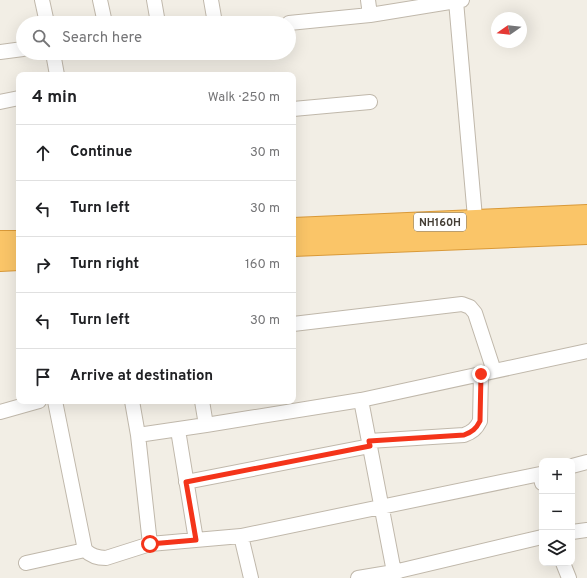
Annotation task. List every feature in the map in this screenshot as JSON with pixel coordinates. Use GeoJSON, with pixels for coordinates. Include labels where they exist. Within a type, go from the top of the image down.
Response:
{"type":"FeatureCollection","features":[{"type":"Feature","properties":{"kind":"highway","name":"NH160H"},"geometry":{"type":"LineString","coordinates":[[296,245],[476,229],[587,216]]}},
{"type":"Feature","properties":{"kind":"highway","name":"NH160H"},"geometry":{"type":"LineString","coordinates":[[296,229],[476,229],[587,233]]}},
{"type":"Feature","properties":{"kind":"highway"},"geometry":{"type":"LineString","coordinates":[[0,242],[16,242]]}},
{"type":"Feature","properties":{"kind":"highway"},"geometry":{"type":"LineString","coordinates":[[0,260],[16,259]]}},
{"type":"Feature","properties":{"kind":"street"},"geometry":{"type":"LineString","coordinates":[[42,0],[45,16]]}},
{"type":"Feature","properties":{"kind":"street"},"geometry":{"type":"LineString","coordinates":[[100,0],[103,16]]}},
{"type":"Feature","properties":{"kind":"street"},"geometry":{"type":"LineString","coordinates":[[154,0],[157,16]]}},
{"type":"Feature","properties":{"kind":"street"},"geometry":{"type":"LineString","coordinates":[[211,0],[214,16]]}},
{"type":"Feature","properties":{"kind":"street"},"geometry":{"type":"LineString","coordinates":[[368,0],[370,15]]}},
{"type":"Feature","properties":{"kind":"street"},"geometry":{"type":"LineString","coordinates":[[296,22],[370,15],[459,0],[476,229]]}},
{"type":"Feature","properties":{"kind":"street"},"geometry":{"type":"LineString","coordinates":[[0,52],[16,50]]}},
{"type":"Feature","properties":{"kind":"street"},"geometry":{"type":"LineString","coordinates":[[54,60],[56,72]]}},
{"type":"Feature","properties":{"kind":"street"},"geometry":{"type":"LineString","coordinates":[[0,102],[16,99]]}},
{"type":"Feature","properties":{"kind":"street"},"geometry":{"type":"LineString","coordinates":[[296,109],[370,102]]}},
{"type":"Feature","properties":{"kind":"street"},"geometry":{"type":"LineString","coordinates":[[186,482],[369,444],[464,435],[471,433],[480,421],[488,372],[475,312],[470,307],[462,304],[296,324]]}},
{"type":"Feature","properties":{"kind":"street"},"geometry":{"type":"LineString","coordinates":[[138,435],[206,426],[361,400],[587,351]]}},
{"type":"Feature","properties":{"kind":"street"},"geometry":{"type":"LineString","coordinates":[[361,400],[394,575]]}},
{"type":"Feature","properties":{"kind":"street"},"geometry":{"type":"LineString","coordinates":[[0,412],[28,404]]}},
{"type":"Feature","properties":{"kind":"street"},"geometry":{"type":"LineString","coordinates":[[56,404],[85,550],[89,554],[99,558],[106,558],[150,544],[241,536],[381,506],[539,477]]}},
{"type":"Feature","properties":{"kind":"street"},"geometry":{"type":"LineString","coordinates":[[133,404],[138,435],[150,544]]}},
{"type":"Feature","properties":{"kind":"street"},"geometry":{"type":"LineString","coordinates":[[202,404],[206,426]]}},
{"type":"Feature","properties":{"kind":"street"},"geometry":{"type":"LineString","coordinates":[[178,430],[196,540]]}},
{"type":"Feature","properties":{"kind":"street"},"geometry":{"type":"LineString","coordinates":[[575,465],[587,462]]}},
{"type":"Feature","properties":{"kind":"street"},"geometry":{"type":"LineString","coordinates":[[575,532],[587,530]]}},
{"type":"Feature","properties":{"kind":"street"},"geometry":{"type":"LineString","coordinates":[[241,536],[251,578]]}},
{"type":"Feature","properties":{"kind":"street"},"geometry":{"type":"LineString","coordinates":[[358,578],[394,575],[539,538]]}},
{"type":"Feature","properties":{"kind":"street"},"geometry":{"type":"LineString","coordinates":[[26,563],[85,550]]}},
{"type":"Feature","properties":{"kind":"street"},"geometry":{"type":"LineString","coordinates":[[564,566],[568,578]]}},
{"type":"Feature","properties":{"kind":"route"},"geometry":{"type":"LineString","coordinates":[[150,544],[196,540],[186,482],[370,446],[369,441],[464,435],[471,433],[480,421],[481,374]]}}]}
